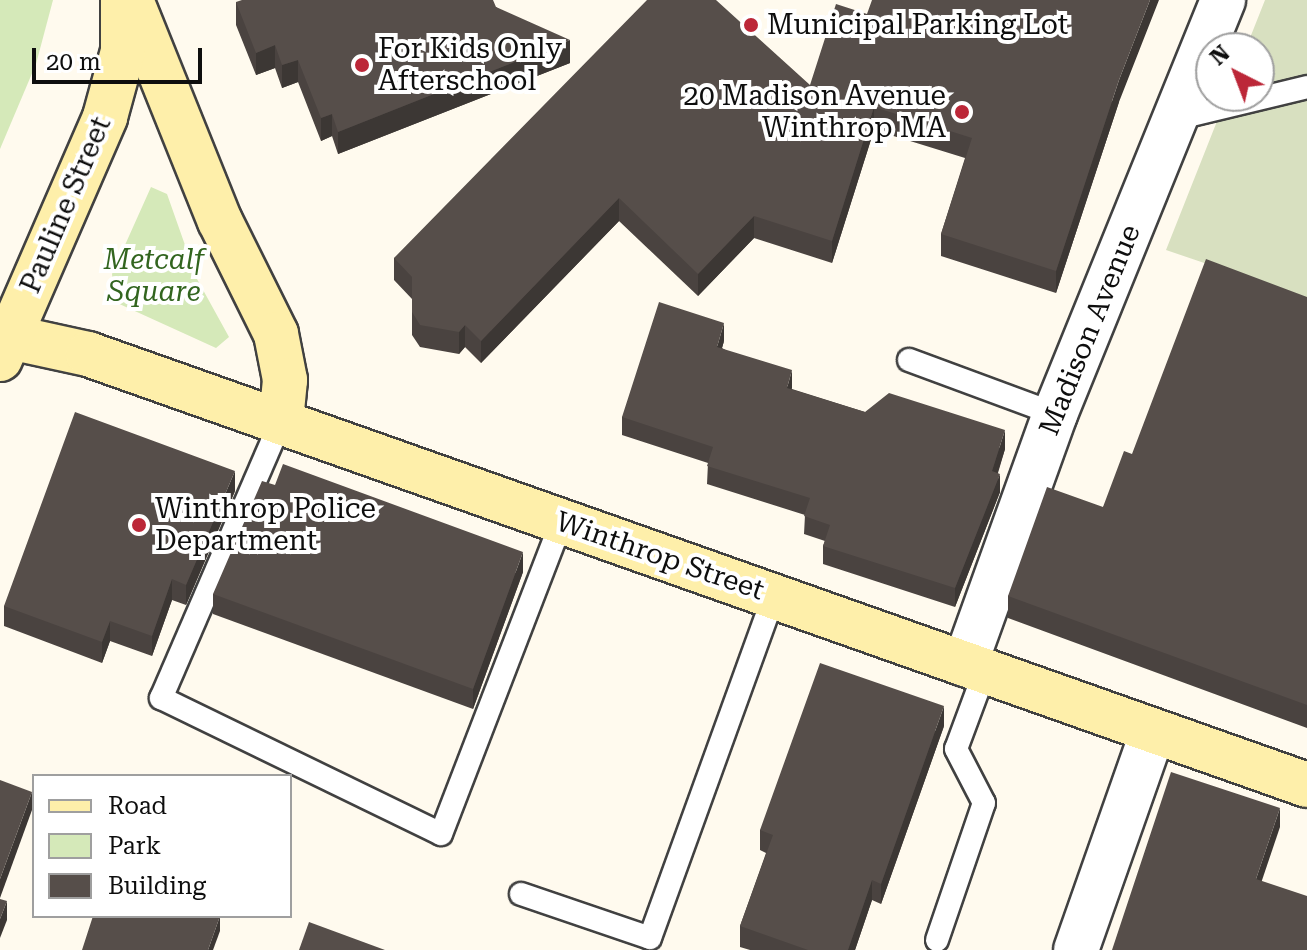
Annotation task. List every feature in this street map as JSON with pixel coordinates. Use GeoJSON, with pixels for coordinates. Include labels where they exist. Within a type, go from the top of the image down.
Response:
{"type":"FeatureCollection","features":[{"type":"Feature","properties":{"kind":"main road","name":"Pauline Street"},"geometry":{"type":"LineString","coordinates":[[5,348],[113,94],[123,51],[123,0]]}},
{"type":"Feature","properties":{"kind":"main road"},"geometry":{"type":"LineString","coordinates":[[131,0],[220,221],[276,334],[285,380],[281,421]]}},
{"type":"Feature","properties":{"kind":"main road","name":"Winthrop Street"},"geometry":{"type":"LineString","coordinates":[[5,348],[88,354],[1307,785]]}},
{"type":"Feature","properties":{"kind":"street","name":"Madison Avenue"},"geometry":{"type":"LineString","coordinates":[[975,668],[1055,414],[1223,0]]}},
{"type":"Feature","properties":{"kind":"street"},"geometry":{"type":"LineString","coordinates":[[1076,950],[1153,731]]}},
{"type":"Feature","properties":{"kind":"lane"},"geometry":{"type":"LineString","coordinates":[[1175,119],[1307,87]]}},
{"type":"Feature","properties":{"kind":"lane"},"geometry":{"type":"LineString","coordinates":[[909,360],[1055,414]]}},
{"type":"Feature","properties":{"kind":"lane"},"geometry":{"type":"LineString","coordinates":[[281,421],[161,698],[441,834],[562,521]]}},
{"type":"Feature","properties":{"kind":"lane"},"geometry":{"type":"LineString","coordinates":[[521,894],[650,938],[774,596]]}},
{"type":"Feature","properties":{"kind":"lane"},"geometry":{"type":"LineString","coordinates":[[937,940],[984,803],[956,749],[975,668]]}},
{"type":"Feature","properties":{"kind":"green space"},"geometry":{"type":"Polygon","coordinates":[[[0,0],[53,0],[36,64],[0,149],[0,0]]]}},
{"type":"Feature","properties":{"kind":"green space"},"geometry":{"type":"Polygon","coordinates":[[[1265,0],[1307,0],[1307,298],[1166,250],[1221,112],[1275,112],[1275,32],[1252,32],[1265,0]]]}},
{"type":"Feature","properties":{"kind":"green space","name":"Metcalf Square"},"geometry":{"type":"Polygon","coordinates":[[[151,187],[167,194],[197,279],[229,337],[216,348],[115,302],[112,274],[151,187]]]}},
{"type":"Feature","properties":{"kind":"building"},"geometry":{"type":"Polygon","coordinates":[[[493,0],[496,7],[570,40],[338,132],[332,114],[321,118],[298,60],[282,65],[275,45],[256,53],[236,2],[493,0]]]}},
{"type":"Feature","properties":{"kind":"building"},"geometry":{"type":"Polygon","coordinates":[[[647,0],[716,0],[810,85],[836,4],[867,14],[872,0],[1150,0],[1119,80],[1056,271],[941,234],[972,138],[874,107],[832,241],[754,216],[698,274],[619,198],[481,341],[465,325],[459,332],[420,325],[412,312],[412,277],[394,258],[647,0]]]}},
{"type":"Feature","properties":{"kind":"building"},"geometry":{"type":"Polygon","coordinates":[[[1206,259],[1307,297],[1307,705],[1008,596],[1047,487],[1103,507],[1124,451],[1132,454],[1206,259]]]}},
{"type":"Feature","properties":{"kind":"building"},"geometry":{"type":"Polygon","coordinates":[[[659,302],[724,323],[717,347],[792,370],[787,388],[865,412],[889,393],[1005,430],[992,471],[1000,474],[955,588],[823,546],[830,525],[804,516],[810,498],[707,466],[713,447],[622,417],[659,302]]]}},
{"type":"Feature","properties":{"kind":"building"},"geometry":{"type":"Polygon","coordinates":[[[75,412],[235,471],[186,585],[172,579],[152,636],[110,621],[102,642],[4,606],[75,412]]]}},
{"type":"Feature","properties":{"kind":"building"},"geometry":{"type":"Polygon","coordinates":[[[283,464],[523,552],[473,689],[213,594],[262,481],[275,485],[283,464]]]}},
{"type":"Feature","properties":{"kind":"building"},"geometry":{"type":"Polygon","coordinates":[[[820,663],[944,706],[881,884],[872,880],[848,950],[808,950],[740,926],[773,835],[760,830],[820,663]]]}},
{"type":"Feature","properties":{"kind":"building"},"geometry":{"type":"Polygon","coordinates":[[[1171,772],[1280,808],[1256,879],[1307,896],[1307,950],[1112,950],[1171,772]]]}},
{"type":"Feature","properties":{"kind":"building"},"geometry":{"type":"Polygon","coordinates":[[[0,780],[32,792],[0,879],[0,780]]]}},
{"type":"Feature","properties":{"kind":"building"},"geometry":{"type":"Polygon","coordinates":[[[0,899],[7,901],[0,919],[0,899]]]}},
{"type":"Feature","properties":{"kind":"building"},"geometry":{"type":"Polygon","coordinates":[[[92,918],[219,918],[208,950],[82,950],[92,918]]]}},
{"type":"Feature","properties":{"kind":"building"},"geometry":{"type":"Polygon","coordinates":[[[309,922],[385,950],[299,950],[309,922]]]}},
{"type":"Feature","properties":{"kind":"place","name":"Municipal Parking Lot"},"geometry":{"type":"Point","coordinates":[751,25]}},
{"type":"Feature","properties":{"kind":"place","name":"For Kids Only Afterschool"},"geometry":{"type":"Point","coordinates":[362,65]}},
{"type":"Feature","properties":{"kind":"place","name":"20 Madison Avenue Winthrop MA"},"geometry":{"type":"Point","coordinates":[962,112]}},
{"type":"Feature","properties":{"kind":"place","name":"Winthrop Police Department"},"geometry":{"type":"Point","coordinates":[139,525]}}]}
